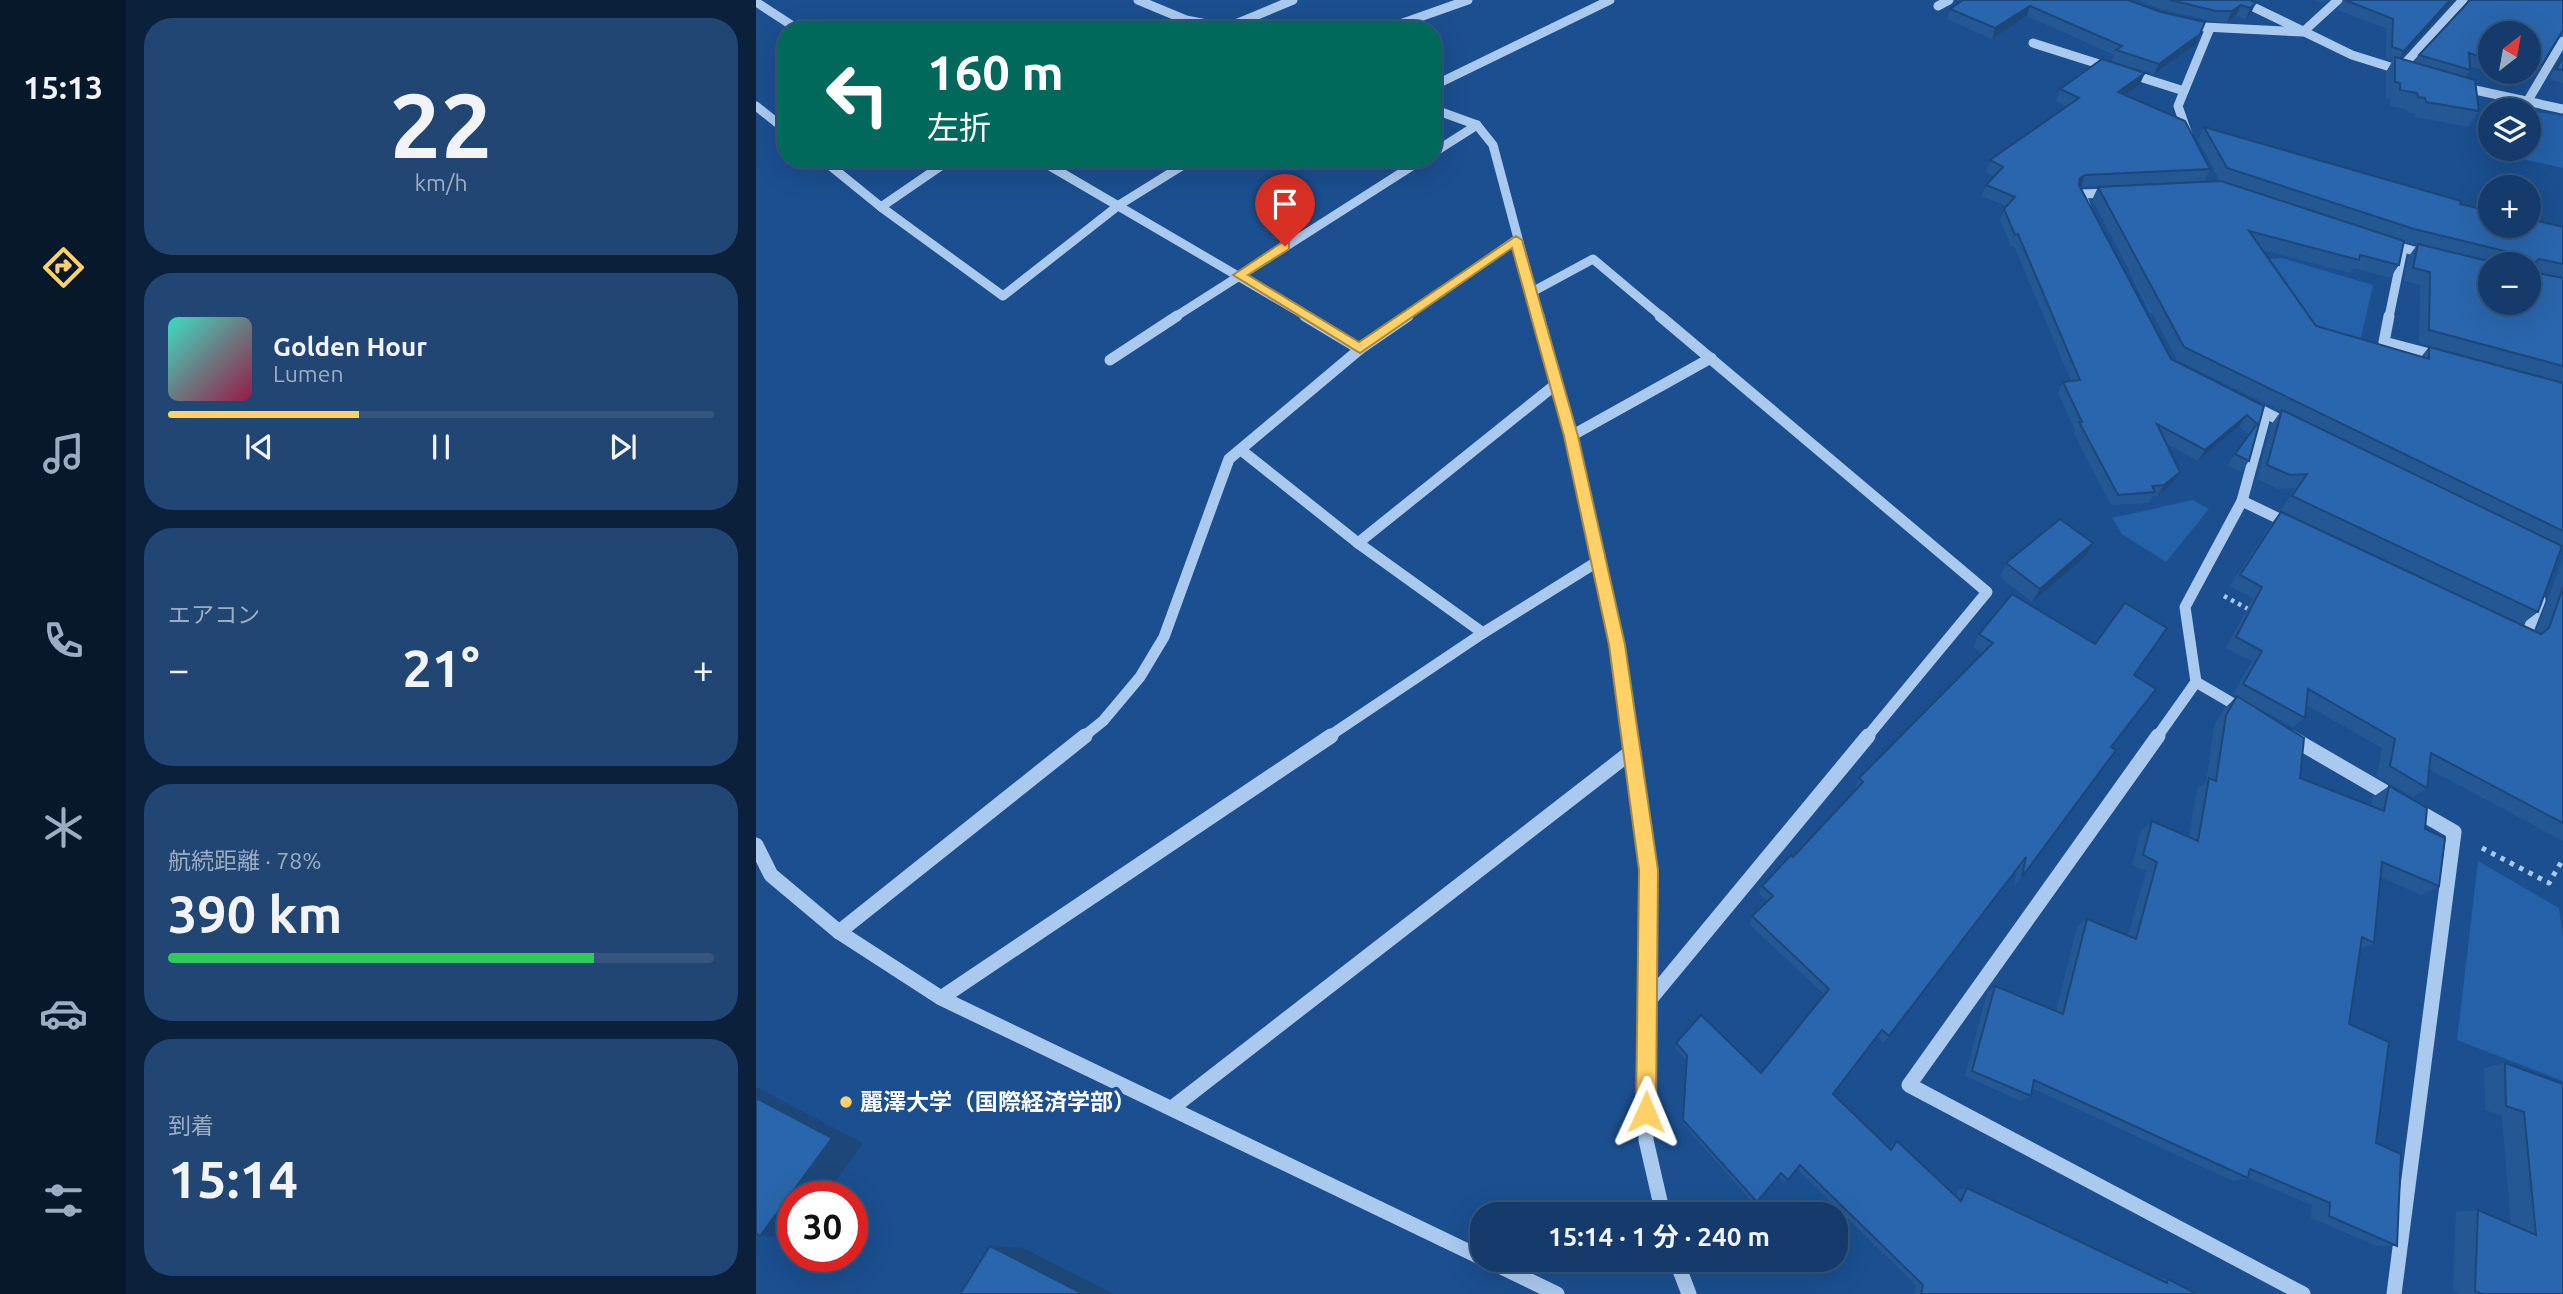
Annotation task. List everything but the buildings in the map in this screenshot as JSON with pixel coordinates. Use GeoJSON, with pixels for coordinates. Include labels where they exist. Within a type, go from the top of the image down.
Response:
{"type":"FeatureCollection","features":[{"type":"Feature","properties":{"kind":"street"},"geometry":{"type":"LineString","coordinates":[[1138,0],[1157,11],[1191,21]]}},
{"type":"Feature","properties":{"kind":"street"},"geometry":{"type":"LineString","coordinates":[[1243,21],[1293,0]]}},
{"type":"Feature","properties":{"kind":"street"},"geometry":{"type":"LineString","coordinates":[[1408,21],[1468,0]]}},
{"type":"Feature","properties":{"kind":"street"},"geometry":{"type":"LineString","coordinates":[[1442,82],[1610,0]]}},
{"type":"Feature","properties":{"kind":"street"},"geometry":{"type":"LineString","coordinates":[[1938,6],[1949,0]]}},
{"type":"Feature","properties":{"kind":"street"},"geometry":{"type":"LineString","coordinates":[[2239,0],[2353,55],[2409,73]]}},
{"type":"Feature","properties":{"kind":"street"},"geometry":{"type":"LineString","coordinates":[[2197,25],[2210,28],[2303,32],[2338,0]]}},
{"type":"Feature","properties":{"kind":"street"},"geometry":{"type":"LineString","coordinates":[[2399,70],[2463,0]]}},
{"type":"Feature","properties":{"kind":"street"},"geometry":{"type":"LineString","coordinates":[[756,2],[785,21]]}},
{"type":"Feature","properties":{"kind":"street"},"geometry":{"type":"LineString","coordinates":[[2193,146],[2178,106],[2210,28]]}},
{"type":"Feature","properties":{"kind":"street"},"geometry":{"type":"LineString","coordinates":[[2529,98],[2563,41]]}},
{"type":"Feature","properties":{"kind":"street"},"geometry":{"type":"LineString","coordinates":[[2033,43],[2184,91]]}},
{"type":"Feature","properties":{"kind":"street"},"geometry":{"type":"LineString","coordinates":[[2454,86],[2509,98]]}},
{"type":"Feature","properties":{"kind":"street"},"geometry":{"type":"LineString","coordinates":[[2541,105],[2563,109]]}},
{"type":"Feature","properties":{"kind":"street"},"geometry":{"type":"LineString","coordinates":[[756,106],[777,123]]}},
{"type":"Feature","properties":{"kind":"street"},"geometry":{"type":"LineString","coordinates":[[1442,112],[1477,125],[1493,145],[1516,240],[1571,436],[1600,560],[1617,645],[1648,870],[1646,1140],[1660,1202]]}},
{"type":"Feature","properties":{"kind":"street"},"geometry":{"type":"LineString","coordinates":[[1442,147],[1477,125]]}},
{"type":"Feature","properties":{"kind":"street"},"geometry":{"type":"LineString","coordinates":[[833,168],[881,208],[1003,296],[1119,205],[1179,168]]}},
{"type":"Feature","properties":{"kind":"street"},"geometry":{"type":"LineString","coordinates":[[881,208],[938,168]]}},
{"type":"Feature","properties":{"kind":"street"},"geometry":{"type":"LineString","coordinates":[[1054,168],[1239,275],[1360,349]]}},
{"type":"Feature","properties":{"kind":"street"},"geometry":{"type":"LineString","coordinates":[[1110,360],[1409,168]]}},
{"type":"Feature","properties":{"kind":"street"},"geometry":{"type":"LineString","coordinates":[[2093,219],[2081,194],[2121,192]]}},
{"type":"Feature","properties":{"kind":"street"},"geometry":{"type":"LineString","coordinates":[[839,932],[1103,720],[1140,677],[1164,637],[1230,459],[1360,349],[1516,240]]}},
{"type":"Feature","properties":{"kind":"street"},"geometry":{"type":"LineString","coordinates":[[2378,241],[2441,258]]}},
{"type":"Feature","properties":{"kind":"street"},"geometry":{"type":"LineString","coordinates":[[2403,249],[2384,342],[2448,359]]}},
{"type":"Feature","properties":{"kind":"street"},"geometry":{"type":"LineString","coordinates":[[1532,292],[1593,259],[1987,592],[1647,1003]]}},
{"type":"Feature","properties":{"kind":"street"},"geometry":{"type":"LineString","coordinates":[[1571,436],[1711,358]]}},
{"type":"Feature","properties":{"kind":"street"},"geometry":{"type":"LineString","coordinates":[[1358,544],[1555,385]]}},
{"type":"Feature","properties":{"kind":"street"},"geometry":{"type":"LineString","coordinates":[[2242,401],[2302,430]]}},
{"type":"Feature","properties":{"kind":"street"},"geometry":{"type":"LineString","coordinates":[[2266,413],[2242,501],[2185,607],[2196,682],[1909,1085],[2303,1294]]}},
{"type":"Feature","properties":{"kind":"street"},"geometry":{"type":"LineString","coordinates":[[1241,450],[1358,544],[1483,633]]}},
{"type":"Feature","properties":{"kind":"street"},"geometry":{"type":"LineString","coordinates":[[2242,501],[2304,530]]}},
{"type":"Feature","properties":{"kind":"street"},"geometry":{"type":"LineString","coordinates":[[941,998],[1483,633],[1600,560]]}},
{"type":"Feature","properties":{"kind":"street"},"geometry":{"type":"LineString","coordinates":[[2514,630],[2526,636],[2543,590]]}},
{"type":"Feature","properties":{"kind":"street"},"geometry":{"type":"LineString","coordinates":[[2196,682],[2254,716]]}},
{"type":"Feature","properties":{"kind":"street"},"geometry":{"type":"LineString","coordinates":[[2278,730],[2454,832],[2394,1294]]}},
{"type":"Feature","properties":{"kind":"street"},"geometry":{"type":"LineString","coordinates":[[1172,1108],[1631,752]]}},
{"type":"Feature","properties":{"kind":"street"},"geometry":{"type":"LineString","coordinates":[[756,845],[771,875],[839,932],[941,998],[1470,1252]]}},
{"type":"Feature","properties":{"kind":"street"},"geometry":{"type":"LineString","coordinates":[[1511,1272],[1557,1294]]}},
{"type":"Feature","properties":{"kind":"street"},"geometry":{"type":"LineString","coordinates":[[1681,1272],[1689,1294]]}},
{"type":"Feature","properties":{"kind":"path"},"geometry":{"type":"LineString","coordinates":[[2198,582],[2259,615]]}},
{"type":"Feature","properties":{"kind":"path"},"geometry":{"type":"LineString","coordinates":[[2454,832],[2549,883],[2563,859]]}},
{"type":"Feature","properties":{"kind":"shaded area"},"geometry":{"type":"Polygon","coordinates":[[[2541,113],[2563,116],[2563,168],[2532,161],[2541,161],[2541,113]]]}},
{"type":"Feature","properties":{"kind":"shaded area"},"geometry":{"type":"Polygon","coordinates":[[[2282,258],[2373,285],[2360,342],[2312,339],[2286,301],[2150,313],[2129,271],[2282,258]]]}},
{"type":"Feature","properties":{"kind":"shaded area"},"geometry":{"type":"Polygon","coordinates":[[[2193,500],[2209,509],[2166,562],[2122,534],[2112,518],[2193,500]]]}},
{"type":"Feature","properties":{"kind":"shaded area"},"geometry":{"type":"Polygon","coordinates":[[[2478,861],[2559,908],[2563,937],[2563,1081],[2457,1040],[2478,861]]]}},
{"type":"Feature","properties":{"kind":"place","name":"麗澤大学（国際経済学部）"},"geometry":{"type":"Point","coordinates":[846,1102]}},
{"type":"Feature","properties":{"kind":"route"},"geometry":{"type":"LineString","coordinates":[[1285,246],[1239,275],[1360,349],[1516,240],[1571,436],[1617,645],[1648,870],[1646,1112]]}}]}
